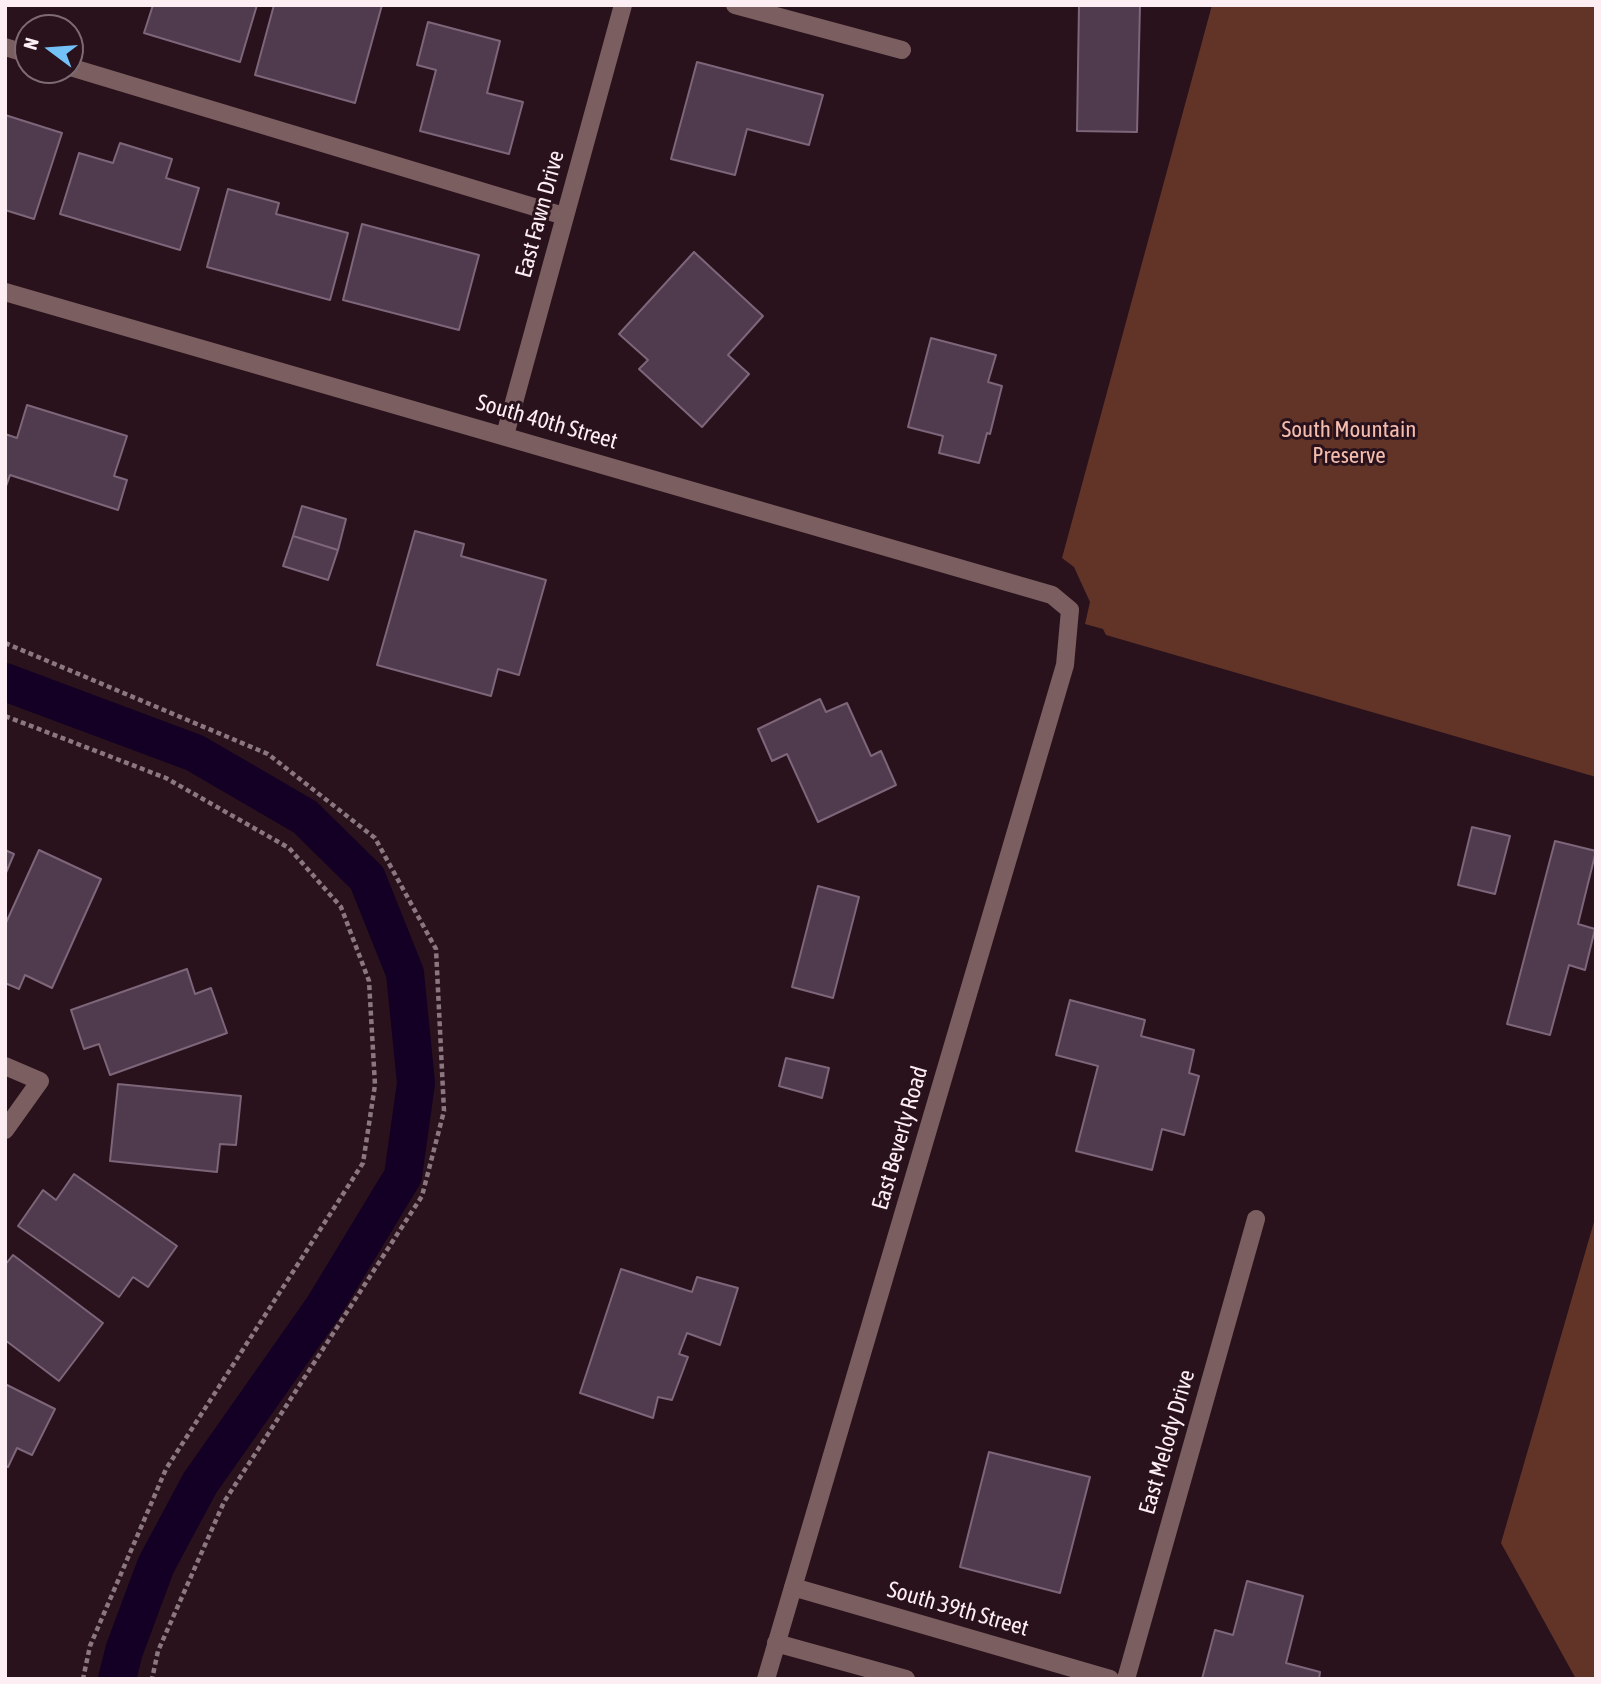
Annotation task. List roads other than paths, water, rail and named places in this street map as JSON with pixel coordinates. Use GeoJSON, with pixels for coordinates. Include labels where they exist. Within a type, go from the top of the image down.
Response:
{"type":"FeatureCollection","features":[{"type":"Feature","properties":{"kind":"street","name":"East Fawn Drive"},"geometry":{"type":"LineString","coordinates":[[505,435],[622,5]]}},
{"type":"Feature","properties":{"kind":"street"},"geometry":{"type":"LineString","coordinates":[[735,5],[902,50]]}},
{"type":"Feature","properties":{"kind":"street"},"geometry":{"type":"LineString","coordinates":[[84,71],[564,216]]}},
{"type":"Feature","properties":{"kind":"street","name":"South 40th Street"},"geometry":{"type":"LineString","coordinates":[[5,292],[1052,595],[1070,610]]}},
{"type":"Feature","properties":{"kind":"street","name":"East Beverly Road"},"geometry":{"type":"LineString","coordinates":[[766,1679],[1065,665],[1070,610]]}},
{"type":"Feature","properties":{"kind":"street"},"geometry":{"type":"LineString","coordinates":[[5,1066],[40,1081],[5,1130]]}},
{"type":"Feature","properties":{"kind":"street","name":"East Melody Drive"},"geometry":{"type":"LineString","coordinates":[[1126,1679],[1256,1219]]}},
{"type":"Feature","properties":{"kind":"street","name":"South 39th Street"},"geometry":{"type":"LineString","coordinates":[[793,1587],[1110,1679]]}},
{"type":"Feature","properties":{"kind":"street"},"geometry":{"type":"LineString","coordinates":[[776,1643],[906,1679]]}},
{"type":"Feature","properties":{"kind":"waterway"},"geometry":{"type":"LineString","coordinates":[[5,682],[195,753],[305,817],[367,878],[405,973],[416,1083],[403,1176],[323,1308],[200,1483],[156,1565],[124,1651],[117,1679]]}},
{"type":"Feature","properties":{"kind":"park label","name":"South Mountain Preserve"},"geometry":{"type":"Point","coordinates":[1349,443]}}]}
